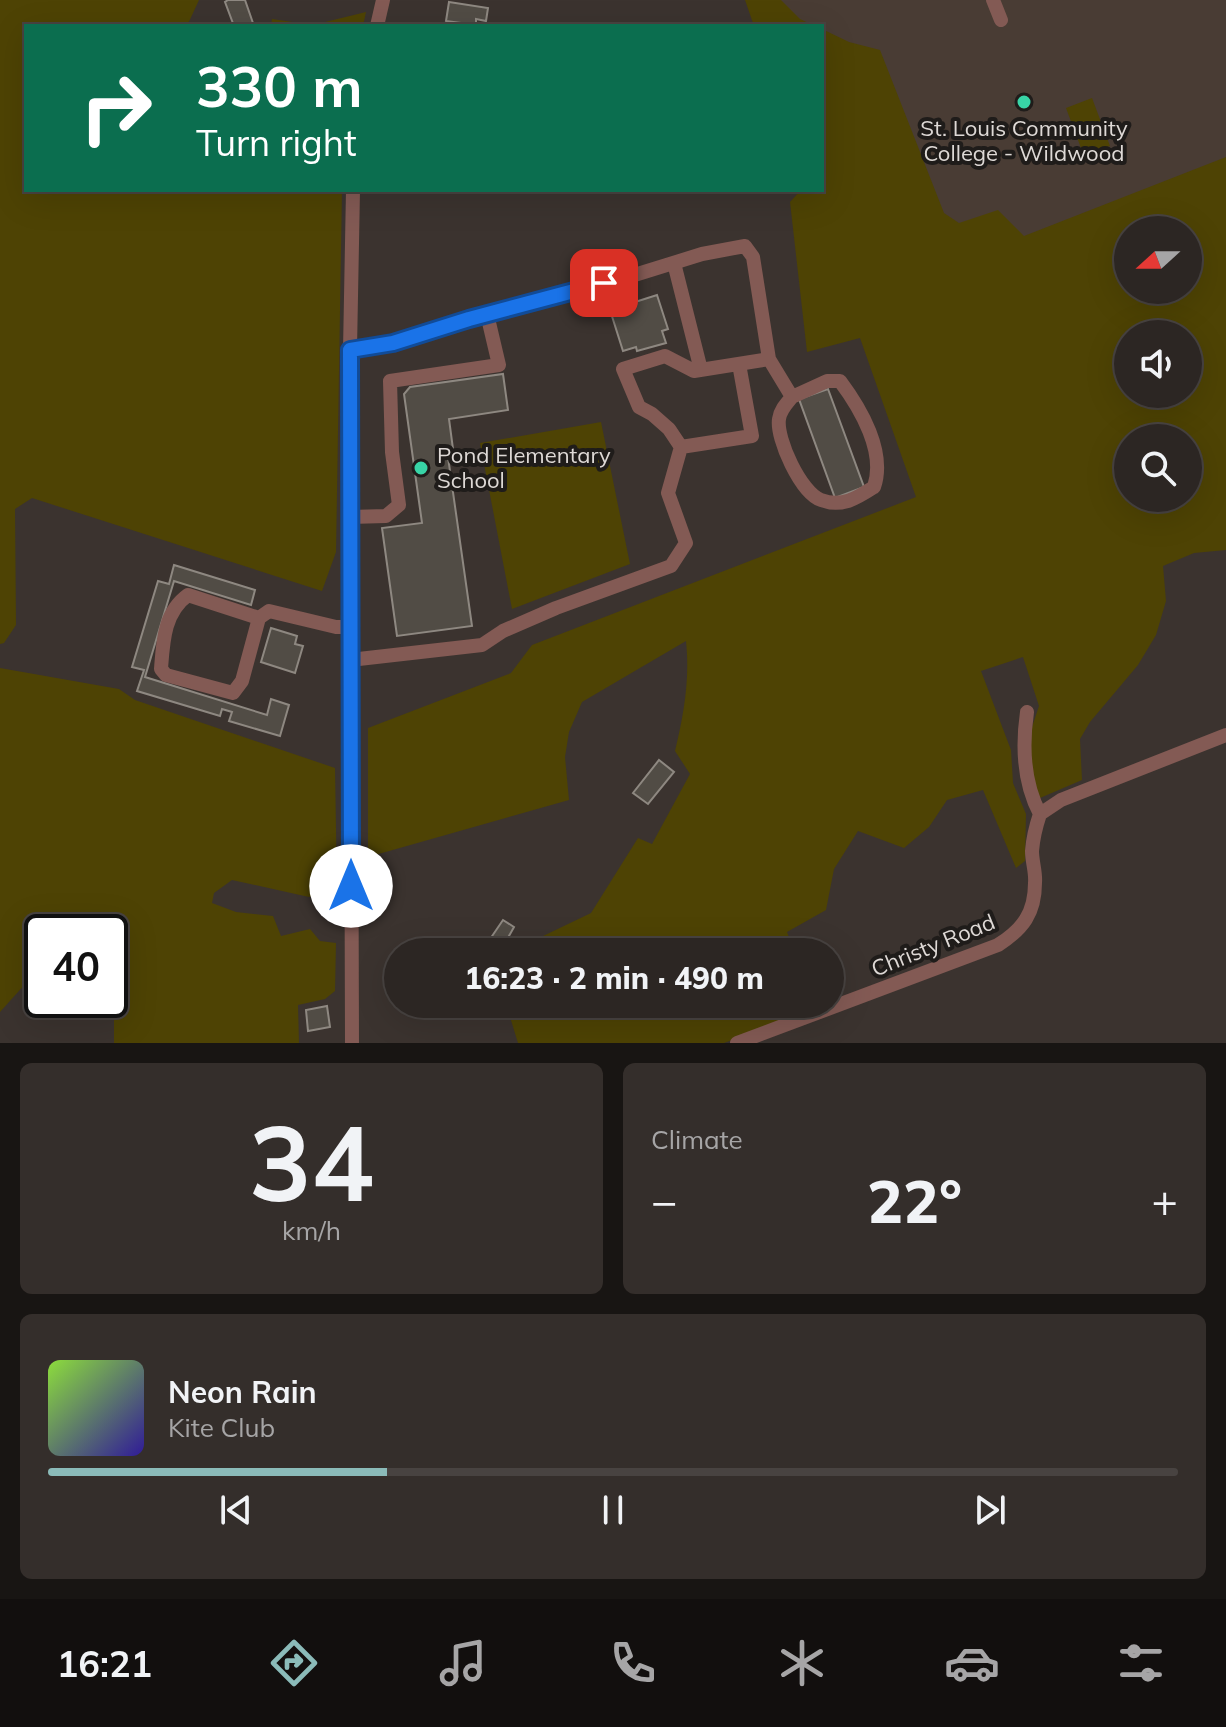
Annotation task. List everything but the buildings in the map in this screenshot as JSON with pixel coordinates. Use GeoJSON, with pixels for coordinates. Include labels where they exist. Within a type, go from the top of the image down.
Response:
{"type":"FeatureCollection","features":[{"type":"Feature","properties":{"kind":"street"},"geometry":{"type":"LineString","coordinates":[[377,24],[383,0]]}},
{"type":"Feature","properties":{"kind":"street"},"geometry":{"type":"LineString","coordinates":[[993,0],[1001,20]]}},
{"type":"Feature","properties":{"kind":"street"},"geometry":{"type":"LineString","coordinates":[[352,1043],[350,350],[353,192]]}},
{"type":"Feature","properties":{"kind":"street"},"geometry":{"type":"LineString","coordinates":[[350,350],[393,343],[702,254],[745,246],[753,257],[769,359],[792,397]]}},
{"type":"Feature","properties":{"kind":"street"},"geometry":{"type":"LineString","coordinates":[[674,263],[701,370]]}},
{"type":"Feature","properties":{"kind":"street"},"geometry":{"type":"LineString","coordinates":[[350,517],[386,516],[399,505],[392,452],[390,381],[499,365],[487,314]]}},
{"type":"Feature","properties":{"kind":"street"},"geometry":{"type":"LineString","coordinates":[[350,660],[482,645],[516,625],[671,566],[686,543],[668,493],[681,447],[669,429],[639,407],[623,369],[665,356],[694,371],[769,359]]}},
{"type":"Feature","properties":{"kind":"street"},"geometry":{"type":"LineString","coordinates":[[681,447],[752,436],[739,364]]}},
{"type":"Feature","properties":{"kind":"street"},"geometry":{"type":"LineString","coordinates":[[827,381],[840,381],[854,400],[871,437],[880,472],[874,487],[851,502],[837,503],[819,500],[802,485],[787,451],[779,422],[780,414],[792,397],[827,381]]}},
{"type":"Feature","properties":{"kind":"street"},"geometry":{"type":"LineString","coordinates":[[259,618],[188,595],[178,602],[163,635],[161,669],[166,675],[233,693],[242,681],[259,618],[269,611],[336,627],[350,627]]}},
{"type":"Feature","properties":{"kind":"street"},"geometry":{"type":"LineString","coordinates":[[1027,712],[1024,758],[1029,787],[1040,814],[1061,800],[1226,735]]}},
{"type":"Feature","properties":{"kind":"street","name":"Christy Road"},"geometry":{"type":"LineString","coordinates":[[737,1043],[974,955],[1017,933],[1027,920],[1033,904],[1036,882],[1032,854],[1040,814]]}},
{"type":"Feature","properties":{"kind":"shaded area"},"geometry":{"type":"Polygon","coordinates":[[[0,0],[199,0],[188,24],[24,24],[24,192],[342,192],[336,552],[322,591],[32,498],[15,509],[16,625],[4,643],[0,644],[0,0]]]}},
{"type":"Feature","properties":{"kind":"shaded area"},"geometry":{"type":"Polygon","coordinates":[[[745,0],[781,0],[800,19],[811,24],[753,24],[745,0]]]}},
{"type":"Feature","properties":{"kind":"shaded area","name":"St. Louis Community College - Wildwood"},"geometry":{"type":"Polygon","coordinates":[[[747,0],[1226,0],[1226,178],[1124,216],[1114,216],[1114,220],[862,314],[823,192],[824,24],[755,24],[747,0]]]}},
{"type":"Feature","properties":{"kind":"shaded area"},"geometry":{"type":"Polygon","coordinates":[[[366,12],[363,24],[317,24],[366,12]]]}},
{"type":"Feature","properties":{"kind":"shaded area"},"geometry":{"type":"Polygon","coordinates":[[[272,19],[306,24],[271,24],[272,19]]]}},
{"type":"Feature","properties":{"kind":"shaded area"},"geometry":{"type":"Polygon","coordinates":[[[824,30],[849,42],[880,50],[944,213],[959,223],[998,210],[1024,236],[1226,157],[1226,550],[1194,553],[1163,566],[1166,601],[1156,635],[1138,665],[1090,722],[1080,739],[1082,780],[1040,798],[1031,776],[1029,750],[1039,706],[1023,657],[981,671],[1011,750],[1013,783],[1026,814],[1025,861],[1016,868],[983,790],[947,800],[929,827],[904,848],[858,831],[834,869],[826,910],[787,932],[789,938],[540,938],[591,913],[638,838],[652,844],[690,774],[675,751],[685,696],[686,641],[582,702],[569,732],[565,757],[569,800],[368,857],[368,728],[511,673],[532,645],[916,497],[860,338],[807,352],[790,202],[799,192],[824,192],[824,30]]]}},
{"type":"Feature","properties":{"kind":"shaded area"},"geometry":{"type":"Polygon","coordinates":[[[1092,98],[1110,146],[1084,156],[1066,108],[1092,98]]]}},
{"type":"Feature","properties":{"kind":"shaded area"},"geometry":{"type":"Polygon","coordinates":[[[601,422],[630,564],[512,609],[480,443],[601,422]]]}},
{"type":"Feature","properties":{"kind":"shaded area"},"geometry":{"type":"Polygon","coordinates":[[[0,668],[119,689],[135,700],[335,768],[337,889],[309,897],[232,880],[214,893],[212,903],[236,912],[273,916],[281,936],[310,929],[320,941],[336,943],[335,991],[325,999],[298,1005],[299,1043],[114,1043],[114,1018],[128,1018],[128,914],[24,914],[24,985],[0,1012],[0,668]]]}},
{"type":"Feature","properties":{"kind":"shaded area"},"geometry":{"type":"Polygon","coordinates":[[[510,1018],[793,1018],[724,1043],[518,1043],[510,1018]]]}},
{"type":"Feature","properties":{"kind":"place","name":"St. Louis Community College - Wildwood"},"geometry":{"type":"Point","coordinates":[1024,102]}},
{"type":"Feature","properties":{"kind":"place","name":"Pond Elementary School"},"geometry":{"type":"Point","coordinates":[421,468]}},
{"type":"Feature","properties":{"kind":"route"},"geometry":{"type":"LineString","coordinates":[[351,886],[350,350],[393,343],[604,283]]}}]}
